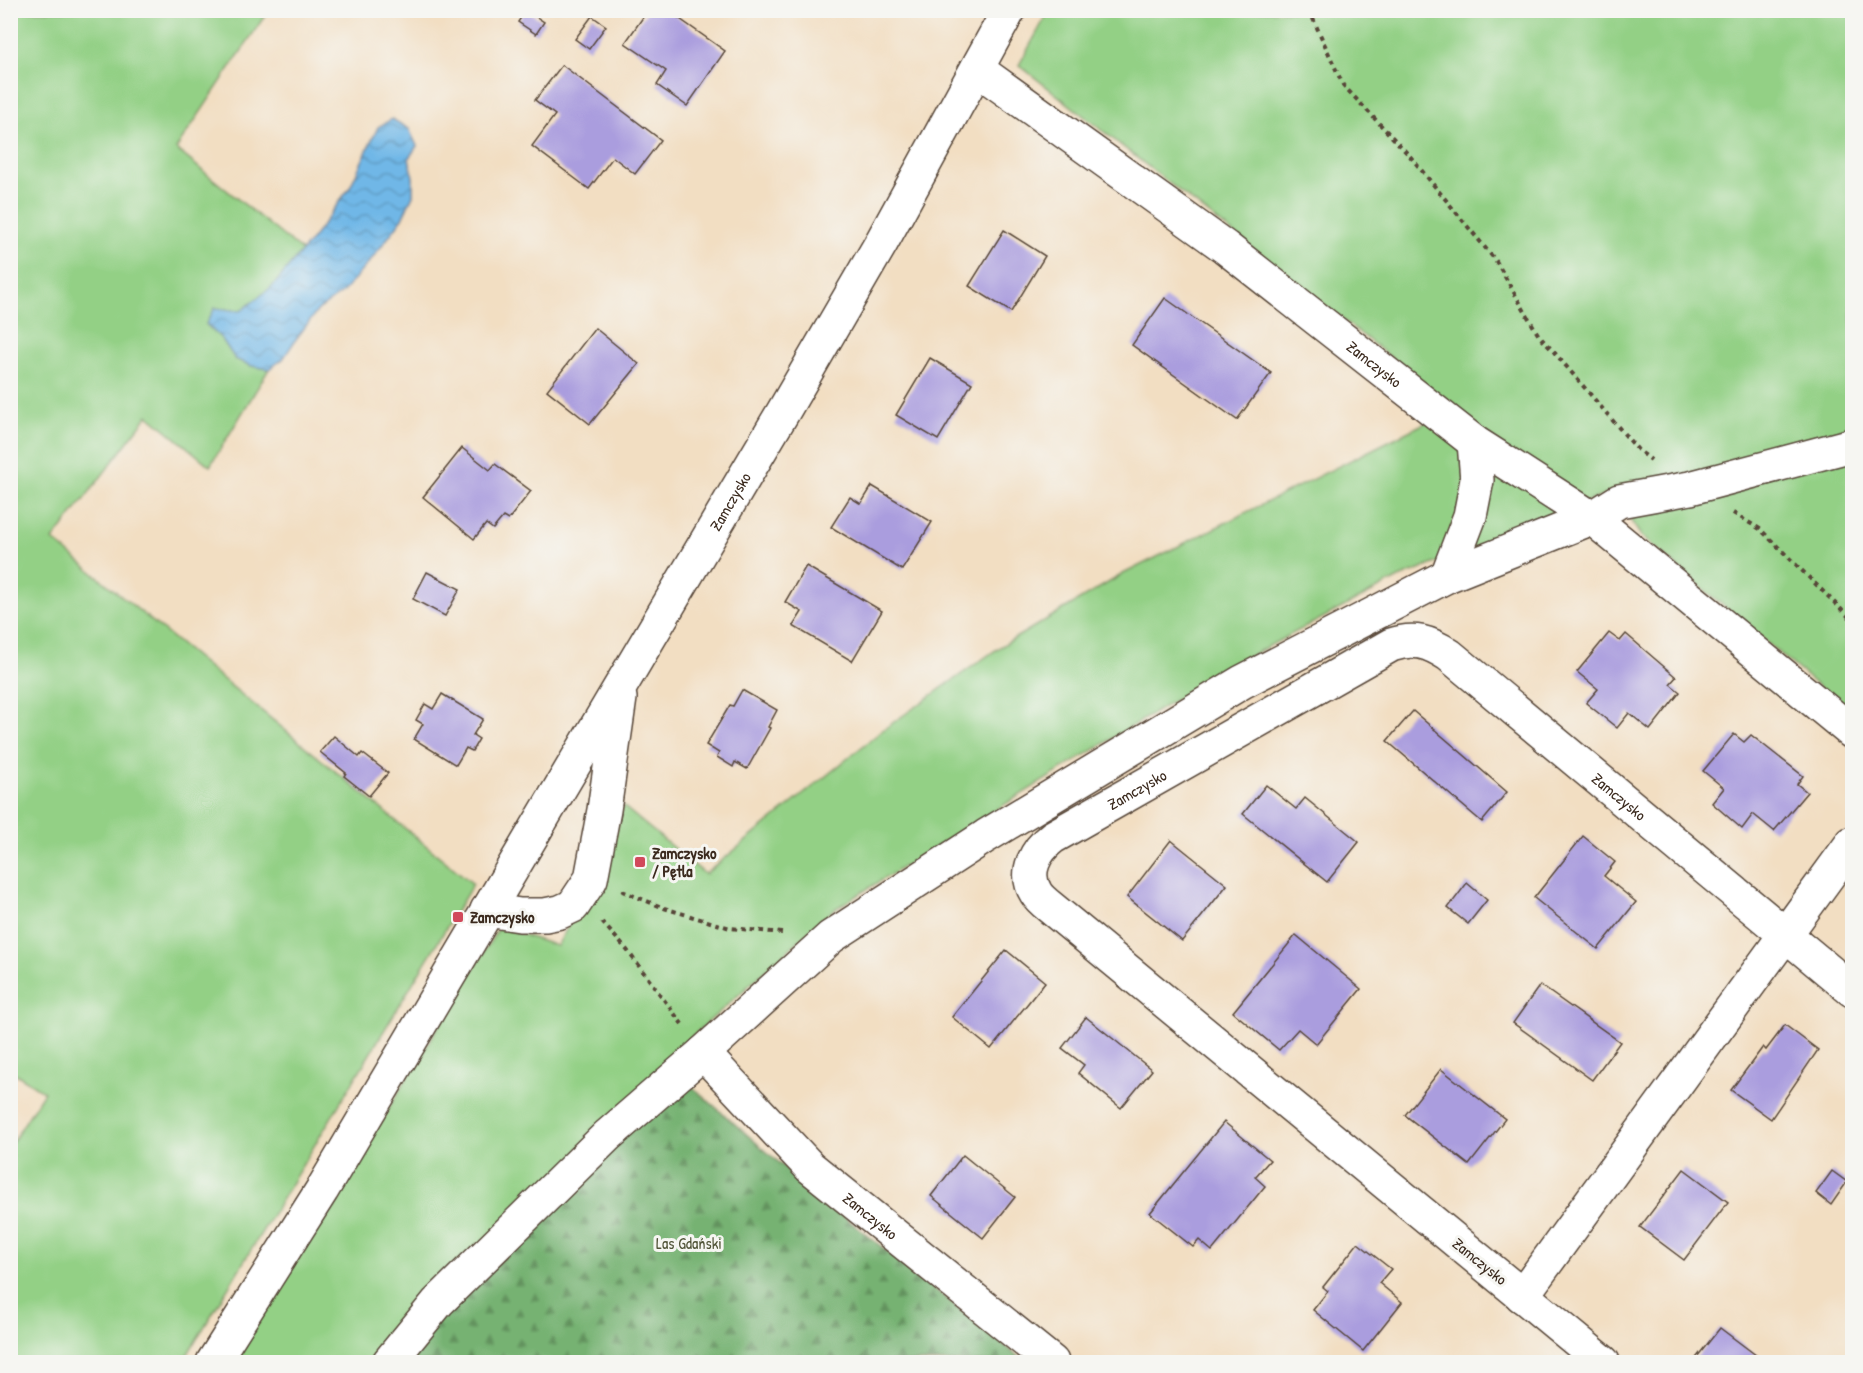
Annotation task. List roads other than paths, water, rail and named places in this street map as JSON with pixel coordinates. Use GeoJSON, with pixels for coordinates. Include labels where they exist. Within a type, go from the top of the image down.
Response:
{"type":"FeatureCollection","features":[{"type":"Feature","properties":{"kind":"street","name":"Zamczysko"},"geometry":{"type":"LineString","coordinates":[[213,1362],[322,1190],[880,245],[1009,10]]}},
{"type":"Feature","properties":{"kind":"street","name":"Zamczysko"},"geometry":{"type":"LineString","coordinates":[[977,69],[1225,248],[1474,442],[1592,518],[1852,732]]}},
{"type":"Feature","properties":{"kind":"street"},"geometry":{"type":"LineString","coordinates":[[1447,576],[1470,516],[1477,480],[1474,442]]}},
{"type":"Feature","properties":{"kind":"street"},"geometry":{"type":"LineString","coordinates":[[389,1362],[438,1302],[608,1136],[831,937],[986,836],[1242,682],[1447,576],[1592,518],[1619,501],[1690,488],[1852,445]]}},
{"type":"Feature","properties":{"kind":"street","name":"Zamczysko"},"geometry":{"type":"LineString","coordinates":[[1603,1362],[1050,907],[1036,893],[1030,878],[1031,865],[1038,852],[1053,837],[1391,645],[1401,641],[1416,640],[1426,642],[1449,655],[1852,990]]}},
{"type":"Feature","properties":{"kind":"street"},"geometry":{"type":"LineString","coordinates":[[487,910],[520,915],[545,915],[560,912],[573,906],[585,888],[604,810],[622,682]]}},
{"type":"Feature","properties":{"kind":"street","name":"Zamczysko"},"geometry":{"type":"LineString","coordinates":[[1522,1296],[1852,843]]}},
{"type":"Feature","properties":{"kind":"street","name":"Zamczysko"},"geometry":{"type":"LineString","coordinates":[[703,1053],[810,1167],[1052,1362]]}},
{"type":"Feature","properties":{"kind":"water"},"geometry":{"type":"Polygon","coordinates":[[[392,119],[409,129],[417,146],[409,158],[413,177],[413,195],[400,222],[342,293],[318,310],[283,359],[269,369],[252,366],[235,359],[222,339],[206,324],[215,308],[241,311],[273,286],[313,238],[350,187],[378,127],[392,119]]]}},
{"type":"Feature","properties":{"kind":"place","name":"Zamczysko / Pętla"},"geometry":{"type":"Point","coordinates":[640,862]}},
{"type":"Feature","properties":{"kind":"place","name":"Zamczysko"},"geometry":{"type":"Point","coordinates":[458,917]}},
{"type":"Feature","properties":{"kind":"park label","name":"Las Gdański"},"geometry":{"type":"Point","coordinates":[689,1243]}}]}
